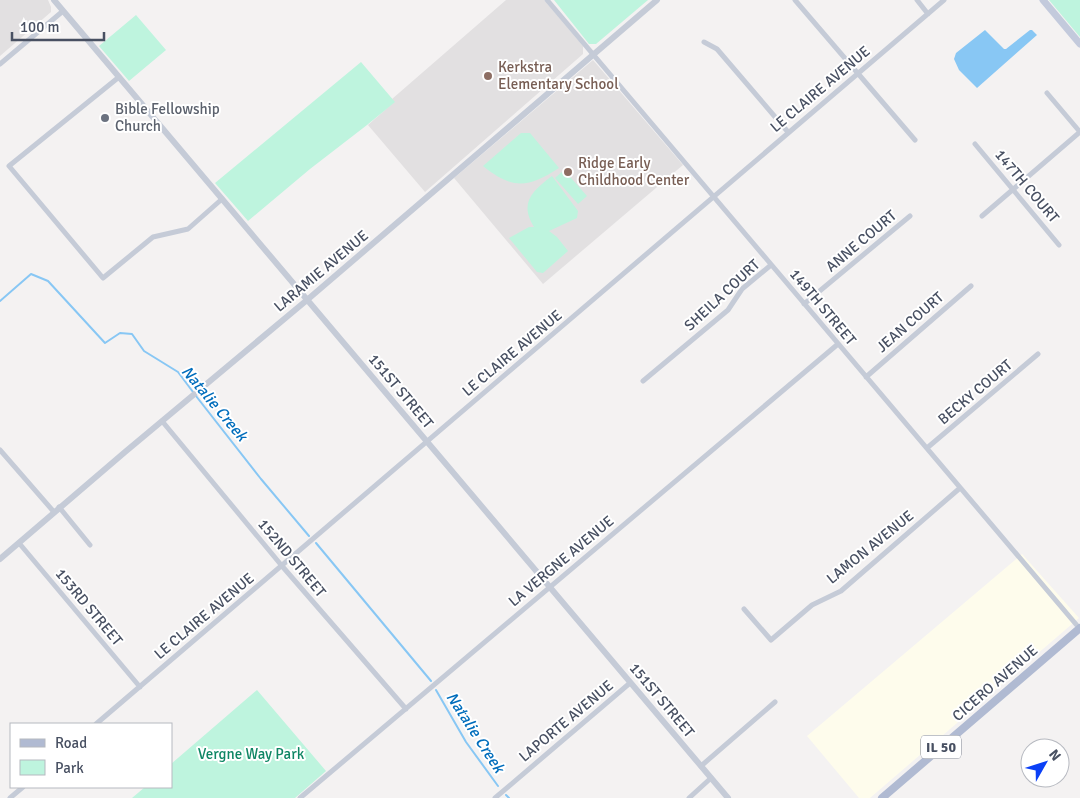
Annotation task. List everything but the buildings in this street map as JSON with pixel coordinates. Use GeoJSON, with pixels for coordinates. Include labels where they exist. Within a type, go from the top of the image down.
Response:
{"type":"FeatureCollection","features":[{"type":"Feature","properties":{"kind":"main road"},"geometry":{"type":"LineString","coordinates":[[1043,0],[1080,44]]}},
{"type":"Feature","properties":{"kind":"main road","name":"CICERO AVENUE"},"geometry":{"type":"LineString","coordinates":[[882,798],[1080,629]]}},
{"type":"Feature","properties":{"kind":"street","name":"151ST STREET"},"geometry":{"type":"LineString","coordinates":[[54,0],[728,798]]}},
{"type":"Feature","properties":{"kind":"street","name":"149TH STREET"},"geometry":{"type":"LineString","coordinates":[[547,0],[1080,629]]}},
{"type":"Feature","properties":{"kind":"street","name":"LARAMIE AVENUE"},"geometry":{"type":"LineString","coordinates":[[0,559],[307,300],[657,0]]}},
{"type":"Feature","properties":{"kind":"street"},"geometry":{"type":"LineString","coordinates":[[795,0],[915,140]]}},
{"type":"Feature","properties":{"kind":"street"},"geometry":{"type":"LineString","coordinates":[[917,0],[928,14]]}},
{"type":"Feature","properties":{"kind":"street","name":"LE CLAIRE AVENUE"},"geometry":{"type":"LineString","coordinates":[[97,723],[944,0]]}},
{"type":"Feature","properties":{"kind":"street"},"geometry":{"type":"LineString","coordinates":[[0,64],[63,11]]}},
{"type":"Feature","properties":{"kind":"street"},"geometry":{"type":"LineString","coordinates":[[704,42],[717,49],[788,132]]}},
{"type":"Feature","properties":{"kind":"street"},"geometry":{"type":"LineString","coordinates":[[119,77],[9,166],[103,278],[153,237],[188,229],[222,199]]}},
{"type":"Feature","properties":{"kind":"street"},"geometry":{"type":"LineString","coordinates":[[982,216],[1080,132],[1047,93]]}},
{"type":"Feature","properties":{"kind":"street","name":"147TH COURT"},"geometry":{"type":"LineString","coordinates":[[975,144],[1059,244]]}},
{"type":"Feature","properties":{"kind":"street","name":"ANNE COURT"},"geometry":{"type":"LineString","coordinates":[[804,304],[910,216]]}},
{"type":"Feature","properties":{"kind":"street","name":"SHEILA COURT"},"geometry":{"type":"LineString","coordinates":[[643,381],[728,310],[742,289],[772,265]]}},
{"type":"Feature","properties":{"kind":"street","name":"JEAN COURT"},"geometry":{"type":"LineString","coordinates":[[866,377],[971,286]]}},
{"type":"Feature","properties":{"kind":"street","name":"LA VERGNE AVENUE"},"geometry":{"type":"LineString","coordinates":[[300,798],[838,344]]}},
{"type":"Feature","properties":{"kind":"street","name":"BECKY COURT"},"geometry":{"type":"LineString","coordinates":[[927,448],[1038,354]]}},
{"type":"Feature","properties":{"kind":"street","name":"152ND STREET"},"geometry":{"type":"LineString","coordinates":[[162,421],[282,566],[406,709]]}},
{"type":"Feature","properties":{"kind":"street"},"geometry":{"type":"LineString","coordinates":[[0,450],[54,512]]}},
{"type":"Feature","properties":{"kind":"street","name":"LAMON AVENUE"},"geometry":{"type":"LineString","coordinates":[[744,609],[771,640],[812,605],[841,591],[960,488]]}},
{"type":"Feature","properties":{"kind":"street"},"geometry":{"type":"LineString","coordinates":[[59,508],[90,545]]}},
{"type":"Feature","properties":{"kind":"street","name":"153RD STREET"},"geometry":{"type":"LineString","coordinates":[[19,543],[140,687]]}},
{"type":"Feature","properties":{"kind":"street","name":"LAPORTE AVENUE"},"geometry":{"type":"LineString","coordinates":[[495,798],[630,682]]}},
{"type":"Feature","properties":{"kind":"street"},"geometry":{"type":"LineString","coordinates":[[701,766],[775,702]]}},
{"type":"Feature","properties":{"kind":"street"},"geometry":{"type":"LineString","coordinates":[[689,798],[711,778]]}},
{"type":"Feature","properties":{"kind":"street"},"geometry":{"type":"LineString","coordinates":[[10,798],[22,788]]}},
{"type":"Feature","properties":{"kind":"shaded area"},"geometry":{"type":"Polygon","coordinates":[[[0,0],[48,0],[51,12],[0,56],[0,0]]]}},
{"type":"Feature","properties":{"kind":"shaded area","name":"Kerkstra Elementary School"},"geometry":{"type":"Polygon","coordinates":[[[506,0],[544,0],[583,46],[583,54],[425,192],[368,125],[394,102],[392,99],[506,0]]]}},
{"type":"Feature","properties":{"kind":"shaded area","name":"Ridge Early Childhood Center"},"geometry":{"type":"Polygon","coordinates":[[[593,60],[683,165],[543,284],[454,178],[593,60]]]}},
{"type":"Feature","properties":{"kind":"shaded area"},"geometry":{"type":"Polygon","coordinates":[[[1022,554],[1079,618],[870,798],[859,798],[807,736],[1022,554]]]}},
{"type":"Feature","properties":{"kind":"green space"},"geometry":{"type":"Polygon","coordinates":[[[554,0],[648,0],[596,44],[589,44],[554,0]]]}},
{"type":"Feature","properties":{"kind":"green space"},"geometry":{"type":"Polygon","coordinates":[[[1049,0],[1080,0],[1080,37],[1049,0]]]}},
{"type":"Feature","properties":{"kind":"green space"},"geometry":{"type":"Polygon","coordinates":[[[136,15],[166,50],[129,81],[99,46],[136,15]]]}},
{"type":"Feature","properties":{"kind":"green space"},"geometry":{"type":"Polygon","coordinates":[[[361,62],[395,102],[248,221],[215,183],[361,62]]]}},
{"type":"Feature","properties":{"kind":"green space"},"geometry":{"type":"Polygon","coordinates":[[[521,133],[530,133],[559,168],[538,180],[521,183],[503,179],[483,166],[521,133]]]}},
{"type":"Feature","properties":{"kind":"green space"},"geometry":{"type":"Polygon","coordinates":[[[564,170],[587,196],[578,204],[555,178],[564,170]]]}},
{"type":"Feature","properties":{"kind":"green space"},"geometry":{"type":"Polygon","coordinates":[[[552,176],[578,211],[577,218],[549,231],[557,237],[568,251],[543,273],[537,272],[509,238],[529,227],[534,227],[528,211],[530,198],[552,176]]]}},
{"type":"Feature","properties":{"kind":"green space","name":"Vergne Way Park"},"geometry":{"type":"Polygon","coordinates":[[[257,690],[326,771],[295,798],[132,798],[144,788],[172,788],[172,763],[257,690]]]}},
{"type":"Feature","properties":{"kind":"water"},"geometry":{"type":"Polygon","coordinates":[[[985,30],[1004,49],[1030,30],[1037,35],[977,88],[959,70],[954,59],[956,53],[985,30]]]}},
{"type":"Feature","properties":{"kind":"waterway","name":"Natalie Creek"},"geometry":{"type":"LineString","coordinates":[[0,301],[31,274],[48,281],[105,343],[120,333],[132,334],[144,351],[178,372],[193,392]]}},
{"type":"Feature","properties":{"kind":"waterway","name":"Natalie Creek"},"geometry":{"type":"LineString","coordinates":[[196,396],[261,479],[309,536]]}},
{"type":"Feature","properties":{"kind":"waterway","name":"Natalie Creek"},"geometry":{"type":"LineString","coordinates":[[316,543],[431,681]]}},
{"type":"Feature","properties":{"kind":"waterway","name":"Natalie Creek"},"geometry":{"type":"LineString","coordinates":[[436,690],[466,742],[498,786]]}},
{"type":"Feature","properties":{"kind":"waterway","name":"Natalie Creek"},"geometry":{"type":"LineString","coordinates":[[506,795],[509,798]]}},
{"type":"Feature","properties":{"kind":"place","name":"Kerkstra Elementary School"},"geometry":{"type":"Point","coordinates":[488,76]}},
{"type":"Feature","properties":{"kind":"place","name":"Bible Fellowship Church"},"geometry":{"type":"Point","coordinates":[105,118]}},
{"type":"Feature","properties":{"kind":"place","name":"Ridge Early Childhood Center"},"geometry":{"type":"Point","coordinates":[568,172]}}]}
